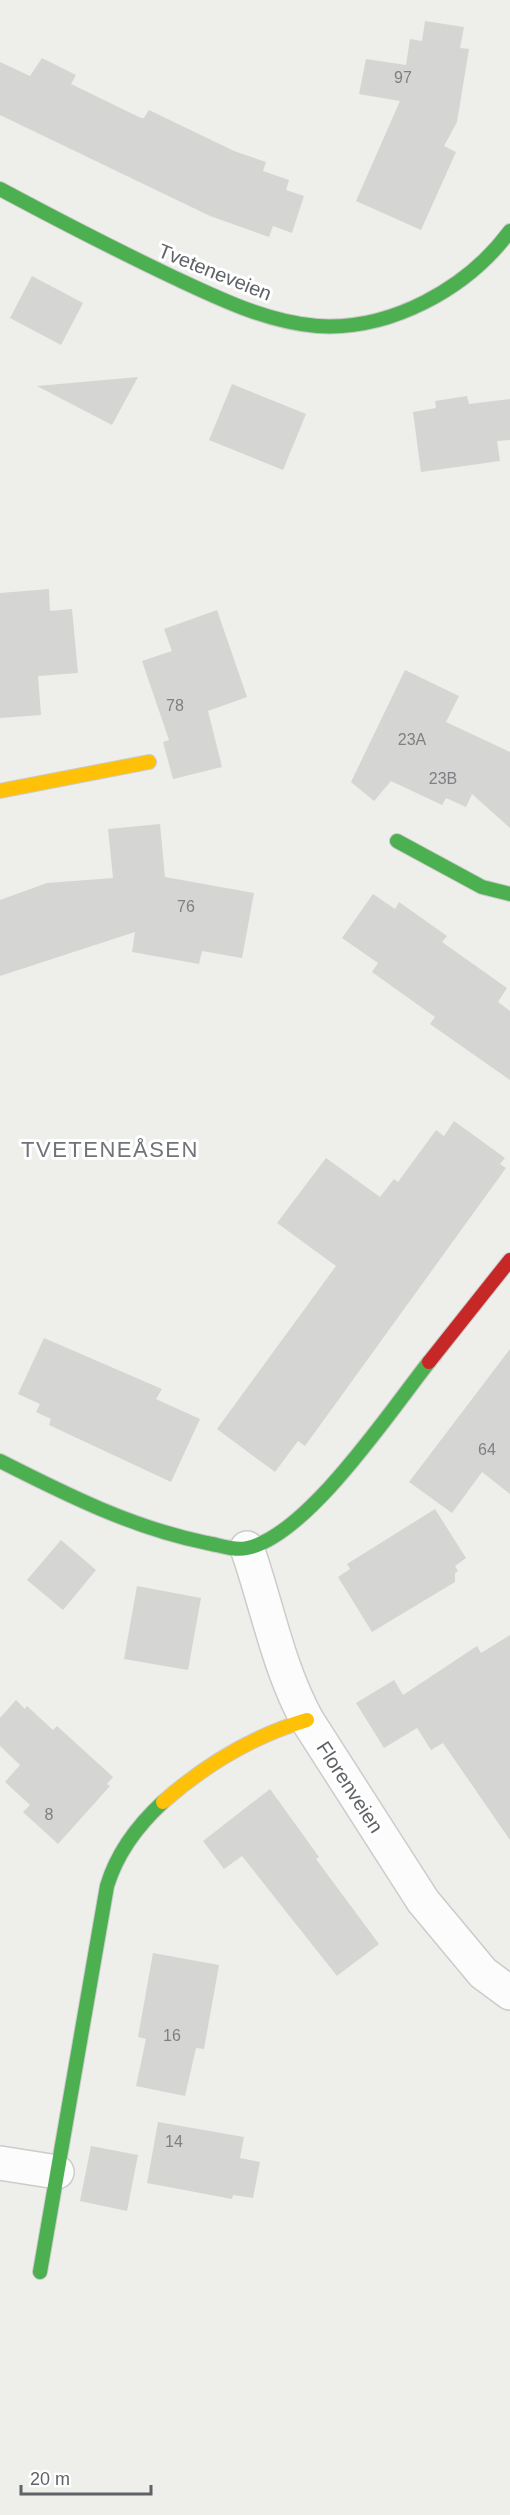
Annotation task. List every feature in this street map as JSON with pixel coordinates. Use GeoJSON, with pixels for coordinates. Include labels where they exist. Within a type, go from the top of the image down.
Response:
{"type":"FeatureCollection","features":[{"type":"Feature","properties":{"kind":"street","name":"Tveteneveien"},"geometry":{"type":"LineString","coordinates":[[0,189],[140,262],[220,299],[274,317],[317,326],[357,324],[394,317],[433,298],[474,271],[510,231]]}},
{"type":"Feature","properties":{"kind":"street"},"geometry":{"type":"LineString","coordinates":[[0,791],[149,762]]}},
{"type":"Feature","properties":{"kind":"street"},"geometry":{"type":"LineString","coordinates":[[397,841],[482,887],[510,894]]}},
{"type":"Feature","properties":{"kind":"street"},"geometry":{"type":"LineString","coordinates":[[0,1461],[92,1505],[141,1525],[185,1540],[247,1548],[282,1532],[317,1503],[510,1260]]}},
{"type":"Feature","properties":{"kind":"street","name":"Florenveien"},"geometry":{"type":"LineString","coordinates":[[247,1548],[263,1594],[278,1650],[297,1701],[307,1720],[423,1901],[483,1972],[510,1993]]}},
{"type":"Feature","properties":{"kind":"street"},"geometry":{"type":"LineString","coordinates":[[40,2272],[100,1923],[111,1874],[124,1848],[147,1818],[215,1763],[270,1732],[307,1720]]}},
{"type":"Feature","properties":{"kind":"street"},"geometry":{"type":"LineString","coordinates":[[0,2163],[57,2172]]}},
{"type":"Feature","properties":{"kind":"building"},"geometry":{"type":"Polygon","coordinates":[[[425,21],[464,27],[460,48],[469,49],[457,122],[444,146],[456,152],[421,230],[356,201],[400,101],[359,94],[366,59],[406,65],[410,39],[422,41],[425,21]]]}},
{"type":"Feature","properties":{"kind":"building"},"geometry":{"type":"Polygon","coordinates":[[[42,58],[76,75],[71,84],[141,118],[144,118],[149,110],[234,151],[266,162],[263,171],[289,180],[286,190],[304,196],[292,233],[273,226],[269,237],[210,216],[0,115],[0,62],[30,76],[42,58]]]}},
{"type":"Feature","properties":{"kind":"building"},"geometry":{"type":"Polygon","coordinates":[[[32,276],[83,303],[61,345],[10,318],[32,276]]]}},
{"type":"Feature","properties":{"kind":"building"},"geometry":{"type":"Polygon","coordinates":[[[138,377],[112,425],[37,386],[138,377]]]}},
{"type":"Feature","properties":{"kind":"building"},"geometry":{"type":"Polygon","coordinates":[[[232,384],[306,414],[283,470],[209,440],[232,384]]]}},
{"type":"Feature","properties":{"kind":"building"},"geometry":{"type":"Polygon","coordinates":[[[467,396],[469,404],[510,399],[510,440],[497,441],[500,461],[421,472],[413,412],[436,408],[435,401],[467,396]]]}},
{"type":"Feature","properties":{"kind":"building"},"geometry":{"type":"Polygon","coordinates":[[[49,589],[50,611],[72,609],[78,673],[38,676],[41,715],[0,718],[0,593],[49,589]]]}},
{"type":"Feature","properties":{"kind":"building"},"geometry":{"type":"Polygon","coordinates":[[[217,610],[247,697],[208,711],[222,767],[173,779],[163,742],[169,740],[142,661],[172,651],[164,629],[217,610]]]}},
{"type":"Feature","properties":{"kind":"building"},"geometry":{"type":"Polygon","coordinates":[[[405,670],[459,696],[446,722],[510,752],[510,828],[472,794],[466,807],[446,798],[442,805],[391,781],[374,801],[351,782],[405,670]]]}},
{"type":"Feature","properties":{"kind":"building"},"geometry":{"type":"Polygon","coordinates":[[[160,824],[165,877],[254,893],[242,958],[202,951],[199,964],[132,952],[135,932],[0,976],[0,900],[47,883],[113,878],[108,829],[160,824]]]}},
{"type":"Feature","properties":{"kind":"building"},"geometry":{"type":"Polygon","coordinates":[[[373,894],[395,909],[399,902],[447,936],[442,942],[507,988],[498,1002],[510,1011],[510,1080],[430,1024],[435,1017],[372,972],[378,963],[342,938],[373,894]]]}},
{"type":"Feature","properties":{"kind":"building"},"geometry":{"type":"Polygon","coordinates":[[[454,1121],[505,1158],[500,1164],[506,1168],[305,1446],[298,1441],[275,1472],[217,1429],[336,1266],[277,1223],[326,1158],[380,1197],[394,1179],[398,1182],[436,1130],[444,1136],[454,1121]]]}},
{"type":"Feature","properties":{"kind":"building"},"geometry":{"type":"Polygon","coordinates":[[[44,1338],[162,1389],[156,1399],[200,1419],[171,1482],[49,1425],[51,1419],[36,1412],[40,1404],[18,1394],[44,1338]]]}},
{"type":"Feature","properties":{"kind":"building"},"geometry":{"type":"Polygon","coordinates":[[[510,1349],[510,1494],[482,1472],[452,1513],[409,1482],[510,1349]]]}},
{"type":"Feature","properties":{"kind":"building"},"geometry":{"type":"Polygon","coordinates":[[[435,1509],[466,1558],[455,1566],[458,1571],[455,1573],[455,1582],[372,1632],[338,1577],[350,1569],[347,1564],[435,1509]]]}},
{"type":"Feature","properties":{"kind":"building"},"geometry":{"type":"Polygon","coordinates":[[[61,1540],[96,1570],[63,1610],[27,1580],[61,1540]]]}},
{"type":"Feature","properties":{"kind":"building"},"geometry":{"type":"Polygon","coordinates":[[[137,1586],[201,1598],[188,1670],[124,1659],[137,1586]]]}},
{"type":"Feature","properties":{"kind":"building"},"geometry":{"type":"Polygon","coordinates":[[[510,1635],[510,1840],[443,1743],[431,1750],[417,1728],[384,1748],[356,1703],[394,1680],[403,1695],[477,1646],[481,1653],[510,1635]]]}},
{"type":"Feature","properties":{"kind":"building"},"geometry":{"type":"Polygon","coordinates":[[[16,1700],[25,1709],[27,1706],[53,1730],[57,1726],[113,1777],[107,1784],[110,1786],[58,1844],[23,1812],[30,1805],[5,1782],[20,1765],[0,1746],[0,1718],[16,1700]]]}},
{"type":"Feature","properties":{"kind":"building"},"geometry":{"type":"Polygon","coordinates":[[[270,1789],[319,1857],[316,1859],[379,1944],[337,1976],[242,1856],[224,1869],[203,1841],[270,1789]]]}},
{"type":"Feature","properties":{"kind":"building"},"geometry":{"type":"Polygon","coordinates":[[[153,1953],[219,1965],[204,2049],[196,2048],[185,2096],[136,2086],[146,2039],[138,2037],[153,1953]]]}},
{"type":"Feature","properties":{"kind":"building"},"geometry":{"type":"Polygon","coordinates":[[[158,2122],[244,2137],[240,2158],[260,2162],[253,2198],[233,2195],[232,2199],[147,2183],[158,2122]]]}},
{"type":"Feature","properties":{"kind":"building"},"geometry":{"type":"Polygon","coordinates":[[[91,2146],[138,2155],[127,2211],[80,2201],[91,2146]]]}},
{"type":"Feature","properties":{"kind":"traffic: fast"},"geometry":{"type":"LineString","coordinates":[[0,189],[131,257],[227,301],[262,315],[317,326],[344,326],[372,321],[425,302],[472,271],[510,231]]}},
{"type":"Feature","properties":{"kind":"traffic: fast"},"geometry":{"type":"LineString","coordinates":[[397,841],[482,887],[510,894]]}},
{"type":"Feature","properties":{"kind":"traffic: fast"},"geometry":{"type":"LineString","coordinates":[[0,1461],[75,1498],[153,1529],[232,1548],[247,1548],[270,1539],[295,1521],[321,1497],[371,1439],[429,1362]]}},
{"type":"Feature","properties":{"kind":"traffic: fast"},"geometry":{"type":"LineString","coordinates":[[40,2272],[107,1886],[116,1862],[129,1840],[163,1802]]}},
{"type":"Feature","properties":{"kind":"traffic: slow"},"geometry":{"type":"LineString","coordinates":[[0,791],[149,762]]}},
{"type":"Feature","properties":{"kind":"traffic: slow"},"geometry":{"type":"LineString","coordinates":[[163,1802],[230,1753],[268,1734],[307,1720]]}},
{"type":"Feature","properties":{"kind":"traffic: jam"},"geometry":{"type":"LineString","coordinates":[[429,1362],[510,1260]]}},
{"type":"Feature","properties":{"kind":"district","name":"TVETENEÅSEN"},"geometry":{"type":"Point","coordinates":[110,1149]}}]}
